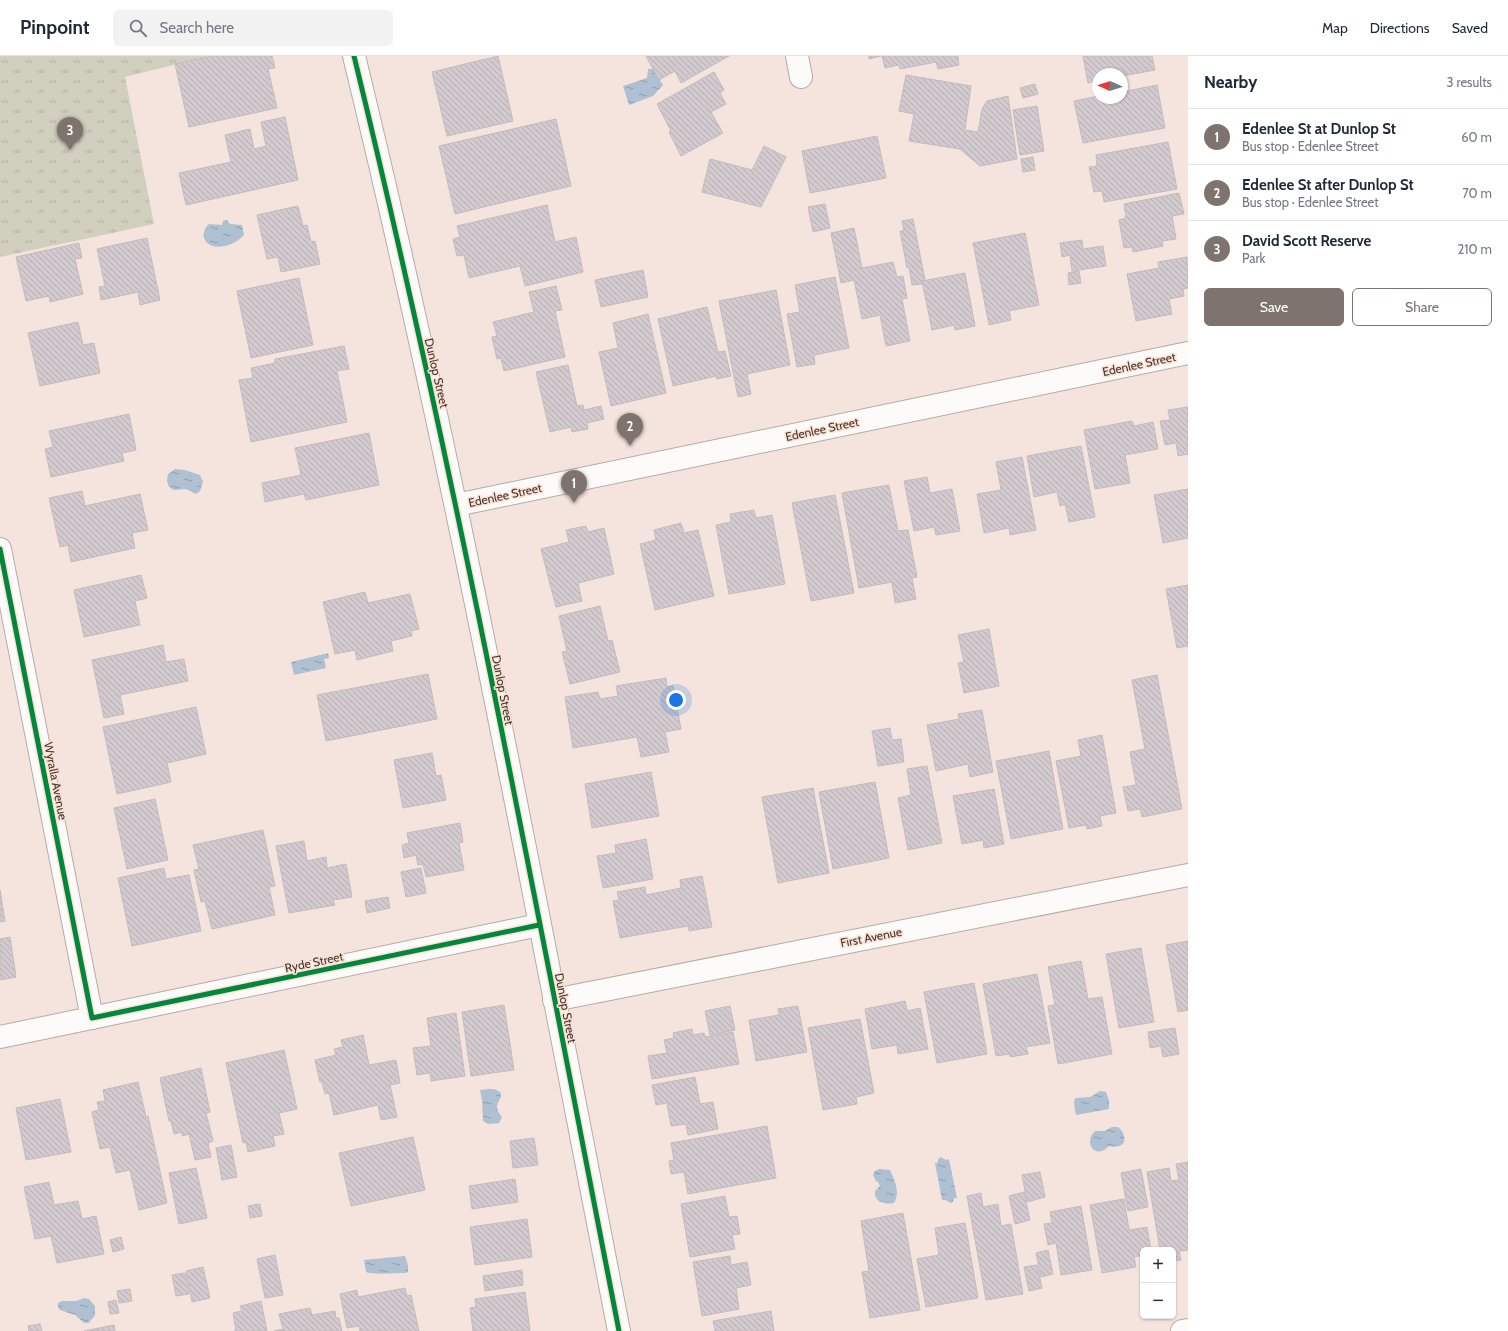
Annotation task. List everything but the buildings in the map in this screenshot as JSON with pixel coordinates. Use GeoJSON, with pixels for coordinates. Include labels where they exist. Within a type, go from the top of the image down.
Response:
{"type":"FeatureCollection","features":[{"type":"Feature","properties":{"kind":"street","name":"Dunlop Street"},"geometry":{"type":"LineString","coordinates":[[354,56],[456,505],[619,1331]]}},
{"type":"Feature","properties":{"kind":"street"},"geometry":{"type":"LineString","coordinates":[[797,56],[801,78]]}},
{"type":"Feature","properties":{"kind":"street","name":"Edenlee Street"},"geometry":{"type":"LineString","coordinates":[[456,505],[1188,353]]}},
{"type":"Feature","properties":{"kind":"street","name":"Wyralla Avenue"},"geometry":{"type":"LineString","coordinates":[[0,549],[92,1018]]}},
{"type":"Feature","properties":{"kind":"street","name":"First Avenue"},"geometry":{"type":"LineString","coordinates":[[554,1000],[1188,875]]}},
{"type":"Feature","properties":{"kind":"street","name":"Ryde Street"},"geometry":{"type":"LineString","coordinates":[[0,1037],[539,925]]}},
{"type":"Feature","properties":{"kind":"street"},"geometry":{"type":"LineString","coordinates":[[1182,1331],[1188,1330]]}},
{"type":"Feature","properties":{"kind":"green space"},"geometry":{"type":"Polygon","coordinates":[[[0,56],[209,56],[125,77],[154,224],[0,257],[0,56]]]}},
{"type":"Feature","properties":{"kind":"water"},"geometry":{"type":"Polygon","coordinates":[[[648,69],[653,69],[663,85],[653,96],[629,105],[623,86],[647,78],[648,69]]]}},
{"type":"Feature","properties":{"kind":"water"},"geometry":{"type":"Polygon","coordinates":[[[227,220],[230,224],[242,225],[244,235],[238,241],[226,246],[217,247],[209,244],[205,240],[204,236],[206,227],[209,224],[222,225],[223,221],[227,220]]]}},
{"type":"Feature","properties":{"kind":"water"},"geometry":{"type":"Polygon","coordinates":[[[175,469],[185,470],[200,475],[203,482],[200,491],[196,494],[186,489],[174,490],[169,487],[167,481],[168,474],[175,469]]]}},
{"type":"Feature","properties":{"kind":"water"},"geometry":{"type":"Polygon","coordinates":[[[328,653],[329,658],[324,659],[326,668],[294,675],[291,662],[328,653]]]}},
{"type":"Feature","properties":{"kind":"water"},"geometry":{"type":"Polygon","coordinates":[[[494,1089],[501,1095],[497,1108],[502,1117],[499,1123],[488,1124],[483,1121],[480,1090],[494,1089]]]}},
{"type":"Feature","properties":{"kind":"water"},"geometry":{"type":"Polygon","coordinates":[[[1100,1091],[1106,1092],[1109,1101],[1109,1109],[1076,1115],[1074,1103],[1075,1098],[1090,1097],[1100,1091]]]}},
{"type":"Feature","properties":{"kind":"water"},"geometry":{"type":"Polygon","coordinates":[[[1112,1127],[1118,1127],[1124,1134],[1125,1138],[1122,1144],[1115,1147],[1110,1146],[1102,1151],[1092,1148],[1090,1142],[1092,1134],[1095,1131],[1104,1131],[1112,1127]]]}},
{"type":"Feature","properties":{"kind":"water"},"geometry":{"type":"Polygon","coordinates":[[[941,1157],[946,1160],[949,1159],[957,1198],[954,1198],[953,1202],[951,1203],[942,1200],[935,1163],[937,1163],[941,1157]]]}},
{"type":"Feature","properties":{"kind":"water"},"geometry":{"type":"Polygon","coordinates":[[[879,1169],[890,1170],[892,1174],[897,1191],[894,1203],[887,1204],[876,1198],[875,1191],[880,1186],[873,1175],[875,1171],[879,1169]]]}},
{"type":"Feature","properties":{"kind":"water"},"geometry":{"type":"Polygon","coordinates":[[[405,1256],[408,1265],[408,1272],[379,1274],[366,1272],[364,1260],[405,1256]]]}},
{"type":"Feature","properties":{"kind":"water"},"geometry":{"type":"Polygon","coordinates":[[[84,1298],[89,1299],[95,1306],[95,1315],[89,1323],[84,1323],[75,1315],[60,1310],[58,1307],[58,1303],[62,1301],[76,1301],[84,1298]]]}},
{"type":"Feature","properties":{"kind":"cycle path"},"geometry":{"type":"LineString","coordinates":[[354,56],[392,214],[461,533],[526,852],[619,1331]]}},
{"type":"Feature","properties":{"kind":"cycle path"},"geometry":{"type":"LineString","coordinates":[[0,549],[92,1018],[539,925]]}},
{"type":"Feature","properties":{"kind":"place","name":"David Scott Reserve"},"geometry":{"type":"Point","coordinates":[70,150]}},
{"type":"Feature","properties":{"kind":"place","name":"Edenlee St after Dunlop St"},"geometry":{"type":"Point","coordinates":[630,446]}},
{"type":"Feature","properties":{"kind":"place","name":"Edenlee St at Dunlop St"},"geometry":{"type":"Point","coordinates":[574,503]}}]}
